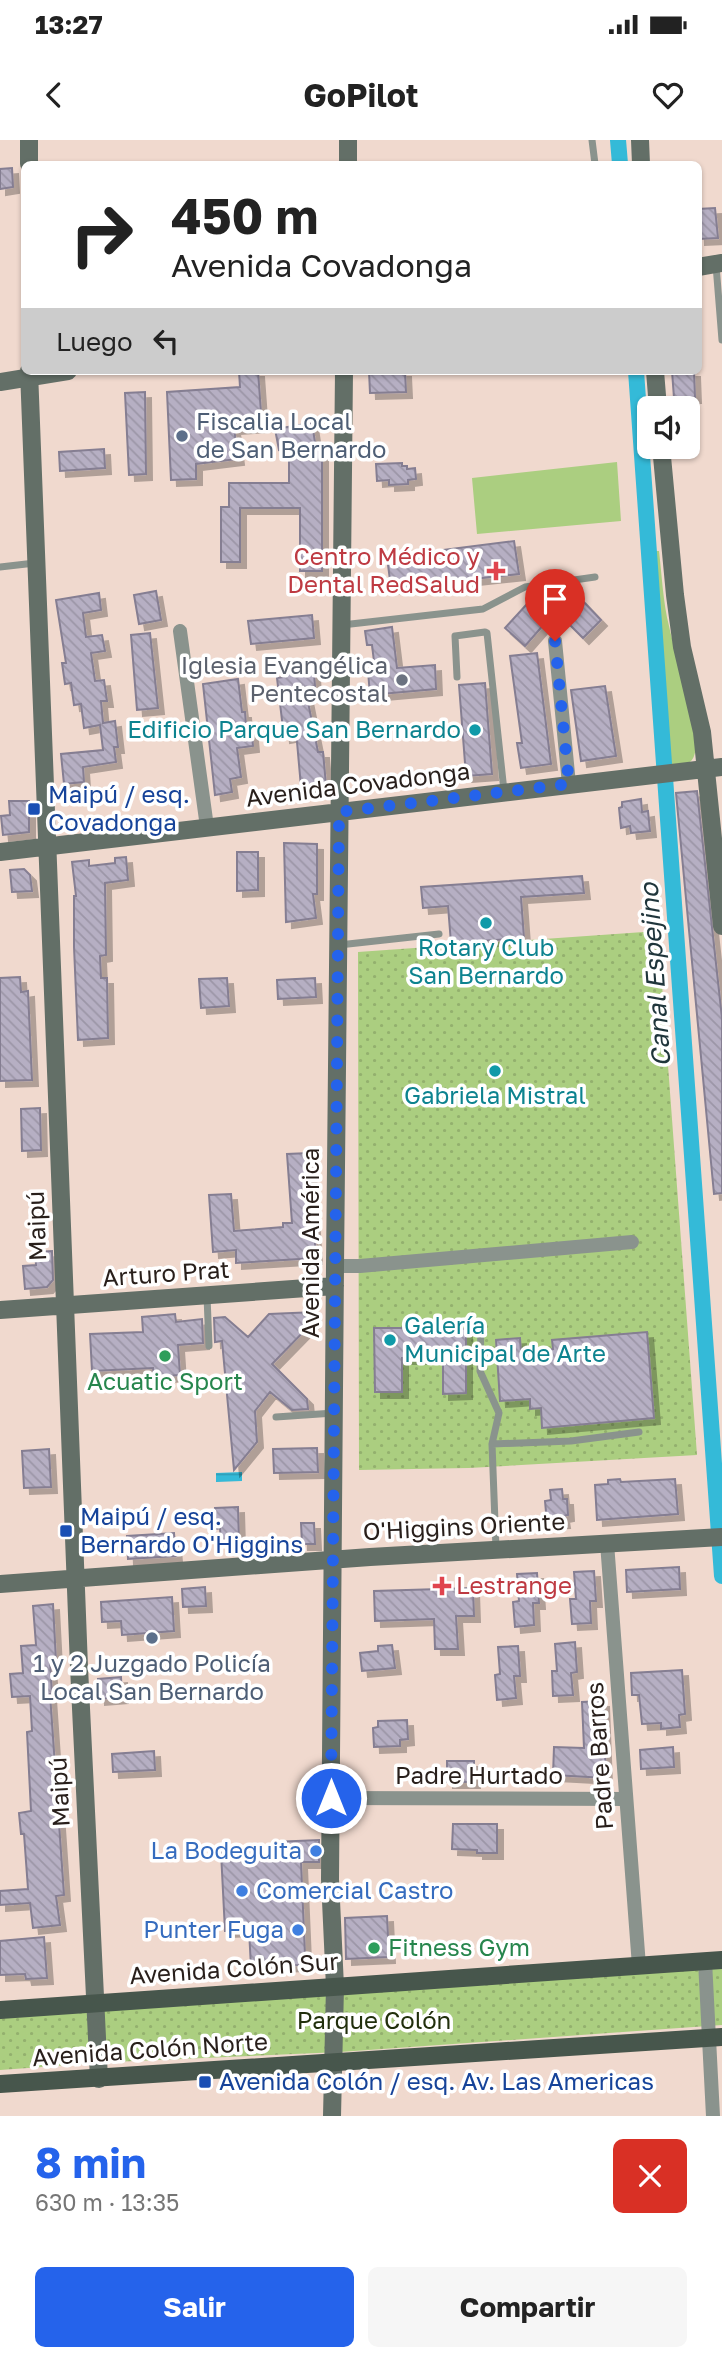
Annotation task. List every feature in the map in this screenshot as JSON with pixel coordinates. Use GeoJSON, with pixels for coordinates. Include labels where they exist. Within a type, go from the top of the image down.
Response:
{"type":"FeatureCollection","features":[{"type":"Feature","properties":{"kind":"main road","name":"Avenida Colón Sur"},"geometry":{"type":"LineString","coordinates":[[0,2010],[714,1961]]}},
{"type":"Feature","properties":{"kind":"main road","name":"Avenida Colón Norte"},"geometry":{"type":"LineString","coordinates":[[0,2084],[716,2037]]}},
{"type":"Feature","properties":{"kind":"street"},"geometry":{"type":"LineString","coordinates":[[29,140],[29,161]]}},
{"type":"Feature","properties":{"kind":"street"},"geometry":{"type":"LineString","coordinates":[[348,140],[348,161]]}},
{"type":"Feature","properties":{"kind":"street"},"geometry":{"type":"LineString","coordinates":[[639,140],[641,161]]}},
{"type":"Feature","properties":{"kind":"street"},"geometry":{"type":"LineString","coordinates":[[0,382],[25,375]]}},
{"type":"Feature","properties":{"kind":"street","name":"Maipú"},"geometry":{"type":"LineString","coordinates":[[29,375],[75,1578],[99,2078]]}},
{"type":"Feature","properties":{"kind":"street","name":"Avenida América"},"geometry":{"type":"LineString","coordinates":[[332,2116],[335,1987],[331,1798],[344,375]]}},
{"type":"Feature","properties":{"kind":"street"},"geometry":{"type":"LineString","coordinates":[[655,375],[657,396]]}},
{"type":"Feature","properties":{"kind":"street"},"geometry":{"type":"LineString","coordinates":[[662,459],[674,595],[686,665],[714,768],[722,926]]}},
{"type":"Feature","properties":{"kind":"street"},"geometry":{"type":"LineString","coordinates":[[180,631],[207,827]]}},
{"type":"Feature","properties":{"kind":"street"},"geometry":{"type":"LineString","coordinates":[[555,641],[569,784]]}},
{"type":"Feature","properties":{"kind":"street","name":"Avenida Covadonga"},"geometry":{"type":"LineString","coordinates":[[0,852],[714,768]]}},
{"type":"Feature","properties":{"kind":"street"},"geometry":{"type":"LineString","coordinates":[[335,1266],[632,1242]]}},
{"type":"Feature","properties":{"kind":"street","name":"Arturo Prat"},"geometry":{"type":"LineString","coordinates":[[0,1310],[335,1286]]}},
{"type":"Feature","properties":{"kind":"street","name":"O'Higgins Oriente"},"geometry":{"type":"LineString","coordinates":[[0,1584],[333,1559],[722,1537]]}},
{"type":"Feature","properties":{"kind":"street","name":"Padre Barros"},"geometry":{"type":"LineString","coordinates":[[607,1543],[639,1966]]}},
{"type":"Feature","properties":{"kind":"street","name":"Padre Hurtado"},"geometry":{"type":"LineString","coordinates":[[331,1798],[626,1799]]}},
{"type":"Feature","properties":{"kind":"street"},"geometry":{"type":"LineString","coordinates":[[713,2116],[716,2037],[714,1961]]}},
{"type":"Feature","properties":{"kind":"lane"},"geometry":{"type":"LineString","coordinates":[[593,140],[595,161]]}},
{"type":"Feature","properties":{"kind":"lane"},"geometry":{"type":"LineString","coordinates":[[712,265],[722,340]]}},
{"type":"Feature","properties":{"kind":"lane"},"geometry":{"type":"LineString","coordinates":[[0,567],[36,563]]}},
{"type":"Feature","properties":{"kind":"lane"},"geometry":{"type":"LineString","coordinates":[[342,625],[483,609],[525,587],[595,577]]}},
{"type":"Feature","properties":{"kind":"lane"},"geometry":{"type":"LineString","coordinates":[[457,677],[455,636],[488,633],[505,792]]}},
{"type":"Feature","properties":{"kind":"lane"},"geometry":{"type":"LineString","coordinates":[[338,945],[439,934]]}},
{"type":"Feature","properties":{"kind":"lane"},"geometry":{"type":"LineString","coordinates":[[206,1296],[209,1346]]}},
{"type":"Feature","properties":{"kind":"lane"},"geometry":{"type":"LineString","coordinates":[[481,1325],[480,1371],[499,1413],[492,1444],[496,1549]]}},
{"type":"Feature","properties":{"kind":"lane"},"geometry":{"type":"LineString","coordinates":[[276,1417],[334,1413]]}},
{"type":"Feature","properties":{"kind":"lane"},"geometry":{"type":"LineString","coordinates":[[492,1444],[571,1441],[639,1432]]}},
{"type":"Feature","properties":{"kind":"green space"},"geometry":{"type":"Polygon","coordinates":[[[617,462],[621,521],[477,534],[472,478],[617,462]]]}},
{"type":"Feature","properties":{"kind":"green space"},"geometry":{"type":"Polygon","coordinates":[[[650,551],[659,551],[667,617],[688,692],[695,729],[694,756],[684,764],[671,765],[650,551]]]}},
{"type":"Feature","properties":{"kind":"green space"},"geometry":{"type":"Polygon","coordinates":[[[658,931],[697,1455],[469,1468],[359,1470],[358,952],[658,931]]]}},
{"type":"Feature","properties":{"kind":"green space","name":"Parque Colón"},"geometry":{"type":"Polygon","coordinates":[[[722,1968],[722,2025],[340,2052],[0,2070],[0,2016],[722,1968]]]}},
{"type":"Feature","properties":{"kind":"water"},"geometry":{"type":"Polygon","coordinates":[[[242,1472],[242,1481],[216,1482],[216,1473],[242,1472]]]}},
{"type":"Feature","properties":{"kind":"building"},"geometry":{"type":"Polygon","coordinates":[[[12,168],[13,187],[0,189],[0,169],[12,168]]]}},
{"type":"Feature","properties":{"kind":"building"},"geometry":{"type":"Polygon","coordinates":[[[715,208],[718,238],[702,239],[702,209],[715,208]]]}},
{"type":"Feature","properties":{"kind":"building"},"geometry":{"type":"Polygon","coordinates":[[[239,375],[258,375],[262,426],[234,428],[238,459],[196,464],[196,479],[171,480],[167,392],[240,387],[239,375]]]}},
{"type":"Feature","properties":{"kind":"building"},"geometry":{"type":"Polygon","coordinates":[[[369,375],[405,375],[406,392],[370,393],[369,375]]]}},
{"type":"Feature","properties":{"kind":"building"},"geometry":{"type":"Polygon","coordinates":[[[672,375],[694,375],[695,396],[674,396],[672,375]]]}},
{"type":"Feature","properties":{"kind":"building"},"geometry":{"type":"Polygon","coordinates":[[[145,392],[146,474],[129,475],[125,393],[145,392]]]}},
{"type":"Feature","properties":{"kind":"building"},"geometry":{"type":"Polygon","coordinates":[[[312,423],[316,449],[322,449],[322,571],[300,571],[300,508],[240,508],[240,562],[221,562],[221,507],[229,507],[229,483],[289,483],[289,448],[279,450],[275,429],[312,423]]]}},
{"type":"Feature","properties":{"kind":"building"},"geometry":{"type":"Polygon","coordinates":[[[104,449],[105,468],[60,471],[59,452],[104,449]]]}},
{"type":"Feature","properties":{"kind":"building"},"geometry":{"type":"Polygon","coordinates":[[[402,463],[407,469],[415,468],[416,479],[408,480],[408,484],[389,485],[389,480],[377,481],[376,464],[402,463]]]}},
{"type":"Feature","properties":{"kind":"building"},"geometry":{"type":"Polygon","coordinates":[[[514,541],[519,574],[391,588],[387,557],[514,541]]]}},
{"type":"Feature","properties":{"kind":"building"},"geometry":{"type":"Polygon","coordinates":[[[156,591],[161,620],[139,624],[134,595],[156,591]]]}},
{"type":"Feature","properties":{"kind":"building"},"geometry":{"type":"Polygon","coordinates":[[[99,593],[101,610],[83,613],[86,637],[102,635],[105,651],[91,653],[95,681],[104,680],[107,701],[101,701],[103,723],[115,721],[118,747],[114,747],[116,762],[83,767],[84,782],[64,784],[61,754],[103,750],[100,725],[84,728],[81,704],[74,705],[71,683],[65,684],[62,663],[66,663],[56,600],[99,593]]]}},
{"type":"Feature","properties":{"kind":"building"},"geometry":{"type":"Polygon","coordinates":[[[580,598],[601,620],[583,638],[561,616],[580,598]]]}},
{"type":"Feature","properties":{"kind":"building"},"geometry":{"type":"Polygon","coordinates":[[[527,604],[546,622],[525,646],[505,628],[527,604]]]}},
{"type":"Feature","properties":{"kind":"building"},"geometry":{"type":"Polygon","coordinates":[[[312,615],[314,638],[251,644],[248,621],[312,615]]]}},
{"type":"Feature","properties":{"kind":"building","name":"Iglesia Evangélica Pentecostal"},"geometry":{"type":"Polygon","coordinates":[[[392,627],[397,668],[435,665],[436,689],[370,695],[368,671],[375,670],[372,645],[367,645],[365,631],[392,627]]]}},
{"type":"Feature","properties":{"kind":"building"},"geometry":{"type":"Polygon","coordinates":[[[150,633],[158,708],[137,710],[131,635],[150,633]]]}},
{"type":"Feature","properties":{"kind":"building"},"geometry":{"type":"Polygon","coordinates":[[[537,653],[551,764],[521,768],[517,743],[522,743],[510,656],[537,653]]]}},
{"type":"Feature","properties":{"kind":"building"},"geometry":{"type":"Polygon","coordinates":[[[312,670],[314,674],[315,686],[305,687],[318,752],[323,752],[326,785],[301,787],[295,735],[284,737],[277,678],[284,677],[284,671],[312,670]]]}},
{"type":"Feature","properties":{"kind":"building"},"geometry":{"type":"Polygon","coordinates":[[[238,679],[242,712],[245,712],[246,725],[251,725],[253,746],[237,748],[241,777],[230,779],[232,792],[215,795],[203,684],[238,679]]]}},
{"type":"Feature","properties":{"kind":"building","name":"Edificio Parque San Bernardo"},"geometry":{"type":"Polygon","coordinates":[[[485,683],[492,774],[466,776],[459,685],[485,683]]]}},
{"type":"Feature","properties":{"kind":"building"},"geometry":{"type":"Polygon","coordinates":[[[605,686],[616,756],[581,761],[571,690],[605,686]]]}},
{"type":"Feature","properties":{"kind":"building"},"geometry":{"type":"Polygon","coordinates":[[[697,791],[722,1018],[722,1193],[714,1194],[676,793],[697,791]]]}},
{"type":"Feature","properties":{"kind":"building"},"geometry":{"type":"Polygon","coordinates":[[[641,799],[642,812],[648,811],[650,831],[631,833],[630,826],[621,828],[619,808],[622,807],[622,802],[641,799]]]}},
{"type":"Feature","properties":{"kind":"building"},"geometry":{"type":"Polygon","coordinates":[[[9,801],[29,801],[29,832],[3,835],[1,816],[10,815],[9,801]]]}},
{"type":"Feature","properties":{"kind":"building"},"geometry":{"type":"Polygon","coordinates":[[[284,843],[317,844],[317,894],[313,894],[316,918],[286,922],[284,843]]]}},
{"type":"Feature","properties":{"kind":"building"},"geometry":{"type":"Polygon","coordinates":[[[237,852],[258,852],[258,890],[237,891],[237,852]]]}},
{"type":"Feature","properties":{"kind":"building"},"geometry":{"type":"Polygon","coordinates":[[[126,857],[128,880],[105,883],[106,955],[100,956],[101,978],[107,978],[108,1038],[78,1040],[74,947],[76,896],[72,862],[89,860],[89,866],[115,863],[115,858],[126,857]]]}},
{"type":"Feature","properties":{"kind":"building"},"geometry":{"type":"Polygon","coordinates":[[[24,869],[30,875],[32,891],[12,892],[10,870],[24,869]]]}},
{"type":"Feature","properties":{"kind":"building","name":"Rotary Club San Bernardo"},"geometry":{"type":"Polygon","coordinates":[[[582,876],[584,893],[521,897],[524,938],[451,943],[448,906],[423,908],[421,887],[582,876]]]}},
{"type":"Feature","properties":{"kind":"building"},"geometry":{"type":"Polygon","coordinates":[[[20,977],[21,992],[28,991],[32,1080],[0,1081],[0,978],[20,977]]]}},
{"type":"Feature","properties":{"kind":"building"},"geometry":{"type":"Polygon","coordinates":[[[227,978],[229,1006],[201,1008],[199,979],[227,978]]]}},
{"type":"Feature","properties":{"kind":"building"},"geometry":{"type":"Polygon","coordinates":[[[315,978],[316,997],[278,999],[277,980],[315,978]]]}},
{"type":"Feature","properties":{"kind":"building"},"geometry":{"type":"Polygon","coordinates":[[[40,1108],[41,1150],[22,1151],[21,1109],[40,1108]]]}},
{"type":"Feature","properties":{"kind":"building"},"geometry":{"type":"Polygon","coordinates":[[[309,1153],[316,1258],[236,1263],[236,1250],[213,1252],[209,1195],[231,1194],[234,1231],[283,1227],[283,1223],[292,1223],[287,1154],[309,1153]]]}},
{"type":"Feature","properties":{"kind":"building"},"geometry":{"type":"Polygon","coordinates":[[[52,1251],[53,1280],[47,1287],[25,1289],[23,1266],[36,1265],[35,1252],[52,1251]]]}},
{"type":"Feature","properties":{"kind":"building"},"geometry":{"type":"Polygon","coordinates":[[[315,1312],[315,1320],[272,1364],[307,1399],[308,1409],[292,1410],[270,1392],[255,1411],[257,1442],[234,1470],[222,1341],[215,1342],[214,1318],[225,1317],[248,1337],[269,1314],[315,1312]]]}},
{"type":"Feature","properties":{"kind":"building"},"geometry":{"type":"Polygon","coordinates":[[[175,1314],[176,1322],[202,1319],[203,1343],[178,1345],[180,1375],[154,1377],[153,1368],[92,1371],[90,1334],[143,1332],[142,1317],[175,1314]]]}},
{"type":"Feature","properties":{"kind":"building"},"geometry":{"type":"Polygon","coordinates":[[[415,1324],[428,1324],[428,1329],[466,1329],[466,1393],[443,1394],[443,1358],[402,1358],[402,1392],[375,1392],[374,1328],[415,1328],[415,1324]]]}},
{"type":"Feature","properties":{"kind":"building"},"geometry":{"type":"Polygon","coordinates":[[[647,1332],[654,1418],[542,1428],[541,1408],[530,1409],[530,1399],[500,1401],[496,1340],[520,1338],[521,1352],[553,1349],[552,1340],[647,1332]]]}},
{"type":"Feature","properties":{"kind":"building"},"geometry":{"type":"Polygon","coordinates":[[[317,1448],[318,1472],[274,1473],[273,1449],[317,1448]]]}},
{"type":"Feature","properties":{"kind":"building"},"geometry":{"type":"Polygon","coordinates":[[[49,1449],[51,1487],[24,1488],[22,1451],[49,1449]]]}},
{"type":"Feature","properties":{"kind":"building"},"geometry":{"type":"Polygon","coordinates":[[[620,1479],[621,1482],[675,1479],[678,1514],[597,1520],[595,1485],[620,1479]]]}},
{"type":"Feature","properties":{"kind":"building"},"geometry":{"type":"Polygon","coordinates":[[[562,1489],[563,1499],[567,1499],[568,1515],[563,1516],[564,1522],[547,1523],[545,1501],[551,1500],[550,1490],[562,1489]]]}},
{"type":"Feature","properties":{"kind":"building"},"geometry":{"type":"Polygon","coordinates":[[[238,1507],[239,1541],[221,1542],[220,1528],[216,1529],[215,1508],[238,1507]]]}},
{"type":"Feature","properties":{"kind":"building"},"geometry":{"type":"Polygon","coordinates":[[[301,1523],[314,1523],[315,1544],[302,1544],[301,1523]]]}},
{"type":"Feature","properties":{"kind":"building"},"geometry":{"type":"Polygon","coordinates":[[[174,1533],[176,1556],[128,1559],[127,1536],[174,1533]]]}},
{"type":"Feature","properties":{"kind":"building"},"geometry":{"type":"Polygon","coordinates":[[[679,1567],[680,1589],[627,1592],[626,1570],[679,1567]]]}},
{"type":"Feature","properties":{"kind":"building"},"geometry":{"type":"Polygon","coordinates":[[[594,1571],[596,1601],[590,1601],[591,1623],[572,1624],[570,1599],[576,1599],[574,1572],[594,1571]]]}},
{"type":"Feature","properties":{"kind":"building"},"geometry":{"type":"Polygon","coordinates":[[[537,1573],[539,1603],[533,1603],[534,1625],[515,1627],[513,1602],[519,1601],[517,1574],[537,1573]]]}},
{"type":"Feature","properties":{"kind":"building"},"geometry":{"type":"Polygon","coordinates":[[[205,1587],[206,1606],[183,1607],[182,1589],[205,1587]]]}},
{"type":"Feature","properties":{"kind":"building"},"geometry":{"type":"Polygon","coordinates":[[[473,1588],[474,1616],[456,1616],[458,1649],[435,1649],[434,1619],[375,1621],[374,1591],[473,1588]]]}},
{"type":"Feature","properties":{"kind":"building"},"geometry":{"type":"Polygon","coordinates":[[[172,1597],[174,1631],[122,1635],[121,1621],[102,1622],[101,1602],[172,1597]]]}},
{"type":"Feature","properties":{"kind":"building"},"geometry":{"type":"Polygon","coordinates":[[[53,1604],[56,1661],[50,1661],[50,1694],[64,1895],[56,1896],[60,1925],[33,1928],[30,1903],[0,1905],[0,1891],[28,1889],[24,1834],[21,1834],[19,1813],[31,1811],[27,1732],[32,1731],[30,1696],[12,1697],[10,1674],[23,1673],[21,1646],[36,1645],[33,1606],[53,1604]]]}},
{"type":"Feature","properties":{"kind":"building"},"geometry":{"type":"Polygon","coordinates":[[[575,1642],[577,1672],[571,1673],[573,1695],[553,1696],[552,1671],[557,1671],[555,1644],[575,1642]]]}},
{"type":"Feature","properties":{"kind":"building"},"geometry":{"type":"Polygon","coordinates":[[[392,1645],[395,1668],[362,1671],[360,1653],[378,1651],[378,1646],[392,1645]]]}},
{"type":"Feature","properties":{"kind":"building"},"geometry":{"type":"Polygon","coordinates":[[[518,1646],[520,1676],[514,1676],[516,1698],[497,1700],[495,1675],[500,1674],[498,1647],[518,1646]]]}},
{"type":"Feature","properties":{"kind":"building"},"geometry":{"type":"Polygon","coordinates":[[[682,1670],[685,1714],[679,1715],[680,1727],[661,1729],[661,1723],[642,1724],[639,1695],[632,1695],[631,1673],[682,1670]]]}},
{"type":"Feature","properties":{"kind":"building"},"geometry":{"type":"Polygon","coordinates":[[[121,1677],[122,1697],[99,1699],[98,1679],[121,1677]]]}},
{"type":"Feature","properties":{"kind":"building"},"geometry":{"type":"Polygon","coordinates":[[[603,1701],[606,1778],[553,1775],[554,1747],[584,1748],[582,1702],[603,1701]]]}},
{"type":"Feature","properties":{"kind":"building"},"geometry":{"type":"Polygon","coordinates":[[[407,1720],[408,1739],[400,1740],[400,1746],[374,1747],[373,1728],[378,1727],[378,1721],[407,1720]]]}},
{"type":"Feature","properties":{"kind":"building"},"geometry":{"type":"Polygon","coordinates":[[[673,1747],[674,1767],[641,1769],[640,1750],[673,1747]]]}},
{"type":"Feature","properties":{"kind":"building"},"geometry":{"type":"Polygon","coordinates":[[[154,1751],[155,1770],[113,1772],[112,1754],[154,1751]]]}},
{"type":"Feature","properties":{"kind":"building"},"geometry":{"type":"Polygon","coordinates":[[[447,1761],[474,1761],[474,1782],[447,1782],[447,1761]]]}},
{"type":"Feature","properties":{"kind":"building"},"geometry":{"type":"Polygon","coordinates":[[[453,1824],[497,1824],[497,1853],[452,1849],[453,1824]]]}},
{"type":"Feature","properties":{"kind":"building"},"geometry":{"type":"Polygon","coordinates":[[[319,1840],[319,1862],[301,1862],[305,1955],[299,1965],[251,1967],[249,1930],[225,1931],[221,1852],[273,1850],[273,1842],[319,1840]]]}},
{"type":"Feature","properties":{"kind":"building"},"geometry":{"type":"Polygon","coordinates":[[[387,1916],[389,1957],[346,1959],[345,1918],[387,1916]]]}},
{"type":"Feature","properties":{"kind":"building"},"geometry":{"type":"Polygon","coordinates":[[[44,1937],[47,1978],[26,1979],[25,1974],[0,1975],[0,1941],[44,1937]]]}},
{"type":"Feature","properties":{"kind":"waterway","name":"Canal Espejino"},"geometry":{"type":"LineString","coordinates":[[618,140],[620,161]]}},
{"type":"Feature","properties":{"kind":"waterway","name":"Canal Espejino"},"geometry":{"type":"LineString","coordinates":[[636,375],[722,1576]]}},
{"type":"Feature","properties":{"kind":"place","name":"Fiscalia Local de San Bernardo"},"geometry":{"type":"Point","coordinates":[182,436]}},
{"type":"Feature","properties":{"kind":"place","name":"Centro Médico y Dental RedSalud"},"geometry":{"type":"Point","coordinates":[496,571]}},
{"type":"Feature","properties":{"kind":"place","name":"Iglesia Evangélica Pentecostal"},"geometry":{"type":"Point","coordinates":[402,680]}},
{"type":"Feature","properties":{"kind":"place","name":"Edificio Parque San Bernardo"},"geometry":{"type":"Point","coordinates":[475,730]}},
{"type":"Feature","properties":{"kind":"place","name":"Maipú / esq. Covadonga"},"geometry":{"type":"Point","coordinates":[34,809]}},
{"type":"Feature","properties":{"kind":"place","name":"Rotary Club San Bernardo"},"geometry":{"type":"Point","coordinates":[486,923]}},
{"type":"Feature","properties":{"kind":"place","name":"Gabriela Mistral"},"geometry":{"type":"Point","coordinates":[495,1071]}},
{"type":"Feature","properties":{"kind":"place","name":"Galería Municipal de Arte"},"geometry":{"type":"Point","coordinates":[390,1340]}},
{"type":"Feature","properties":{"kind":"place","name":"Acuatic Sport"},"geometry":{"type":"Point","coordinates":[165,1356]}},
{"type":"Feature","properties":{"kind":"place","name":"Maipú / esq. Bernardo O'Higgins"},"geometry":{"type":"Point","coordinates":[66,1531]}},
{"type":"Feature","properties":{"kind":"place","name":"Lestrange"},"geometry":{"type":"Point","coordinates":[442,1586]}},
{"type":"Feature","properties":{"kind":"place","name":"1 y 2 Juzgado Policía Local San Bernardo"},"geometry":{"type":"Point","coordinates":[152,1638]}},
{"type":"Feature","properties":{"kind":"place","name":"La Bodeguita"},"geometry":{"type":"Point","coordinates":[316,1851]}},
{"type":"Feature","properties":{"kind":"place","name":"Comercial Castro"},"geometry":{"type":"Point","coordinates":[242,1891]}},
{"type":"Feature","properties":{"kind":"place","name":"Punter Fuga"},"geometry":{"type":"Point","coordinates":[298,1930]}},
{"type":"Feature","properties":{"kind":"place","name":"Fitness Gym"},"geometry":{"type":"Point","coordinates":[374,1948]}},
{"type":"Feature","properties":{"kind":"place","name":"Avenida Colón / esq. Av. Las Americas"},"geometry":{"type":"Point","coordinates":[205,2082]}},
{"type":"Feature","properties":{"kind":"route"},"geometry":{"type":"LineString","coordinates":[[331,1798],[339,812],[569,784],[555,641]]}}]}
